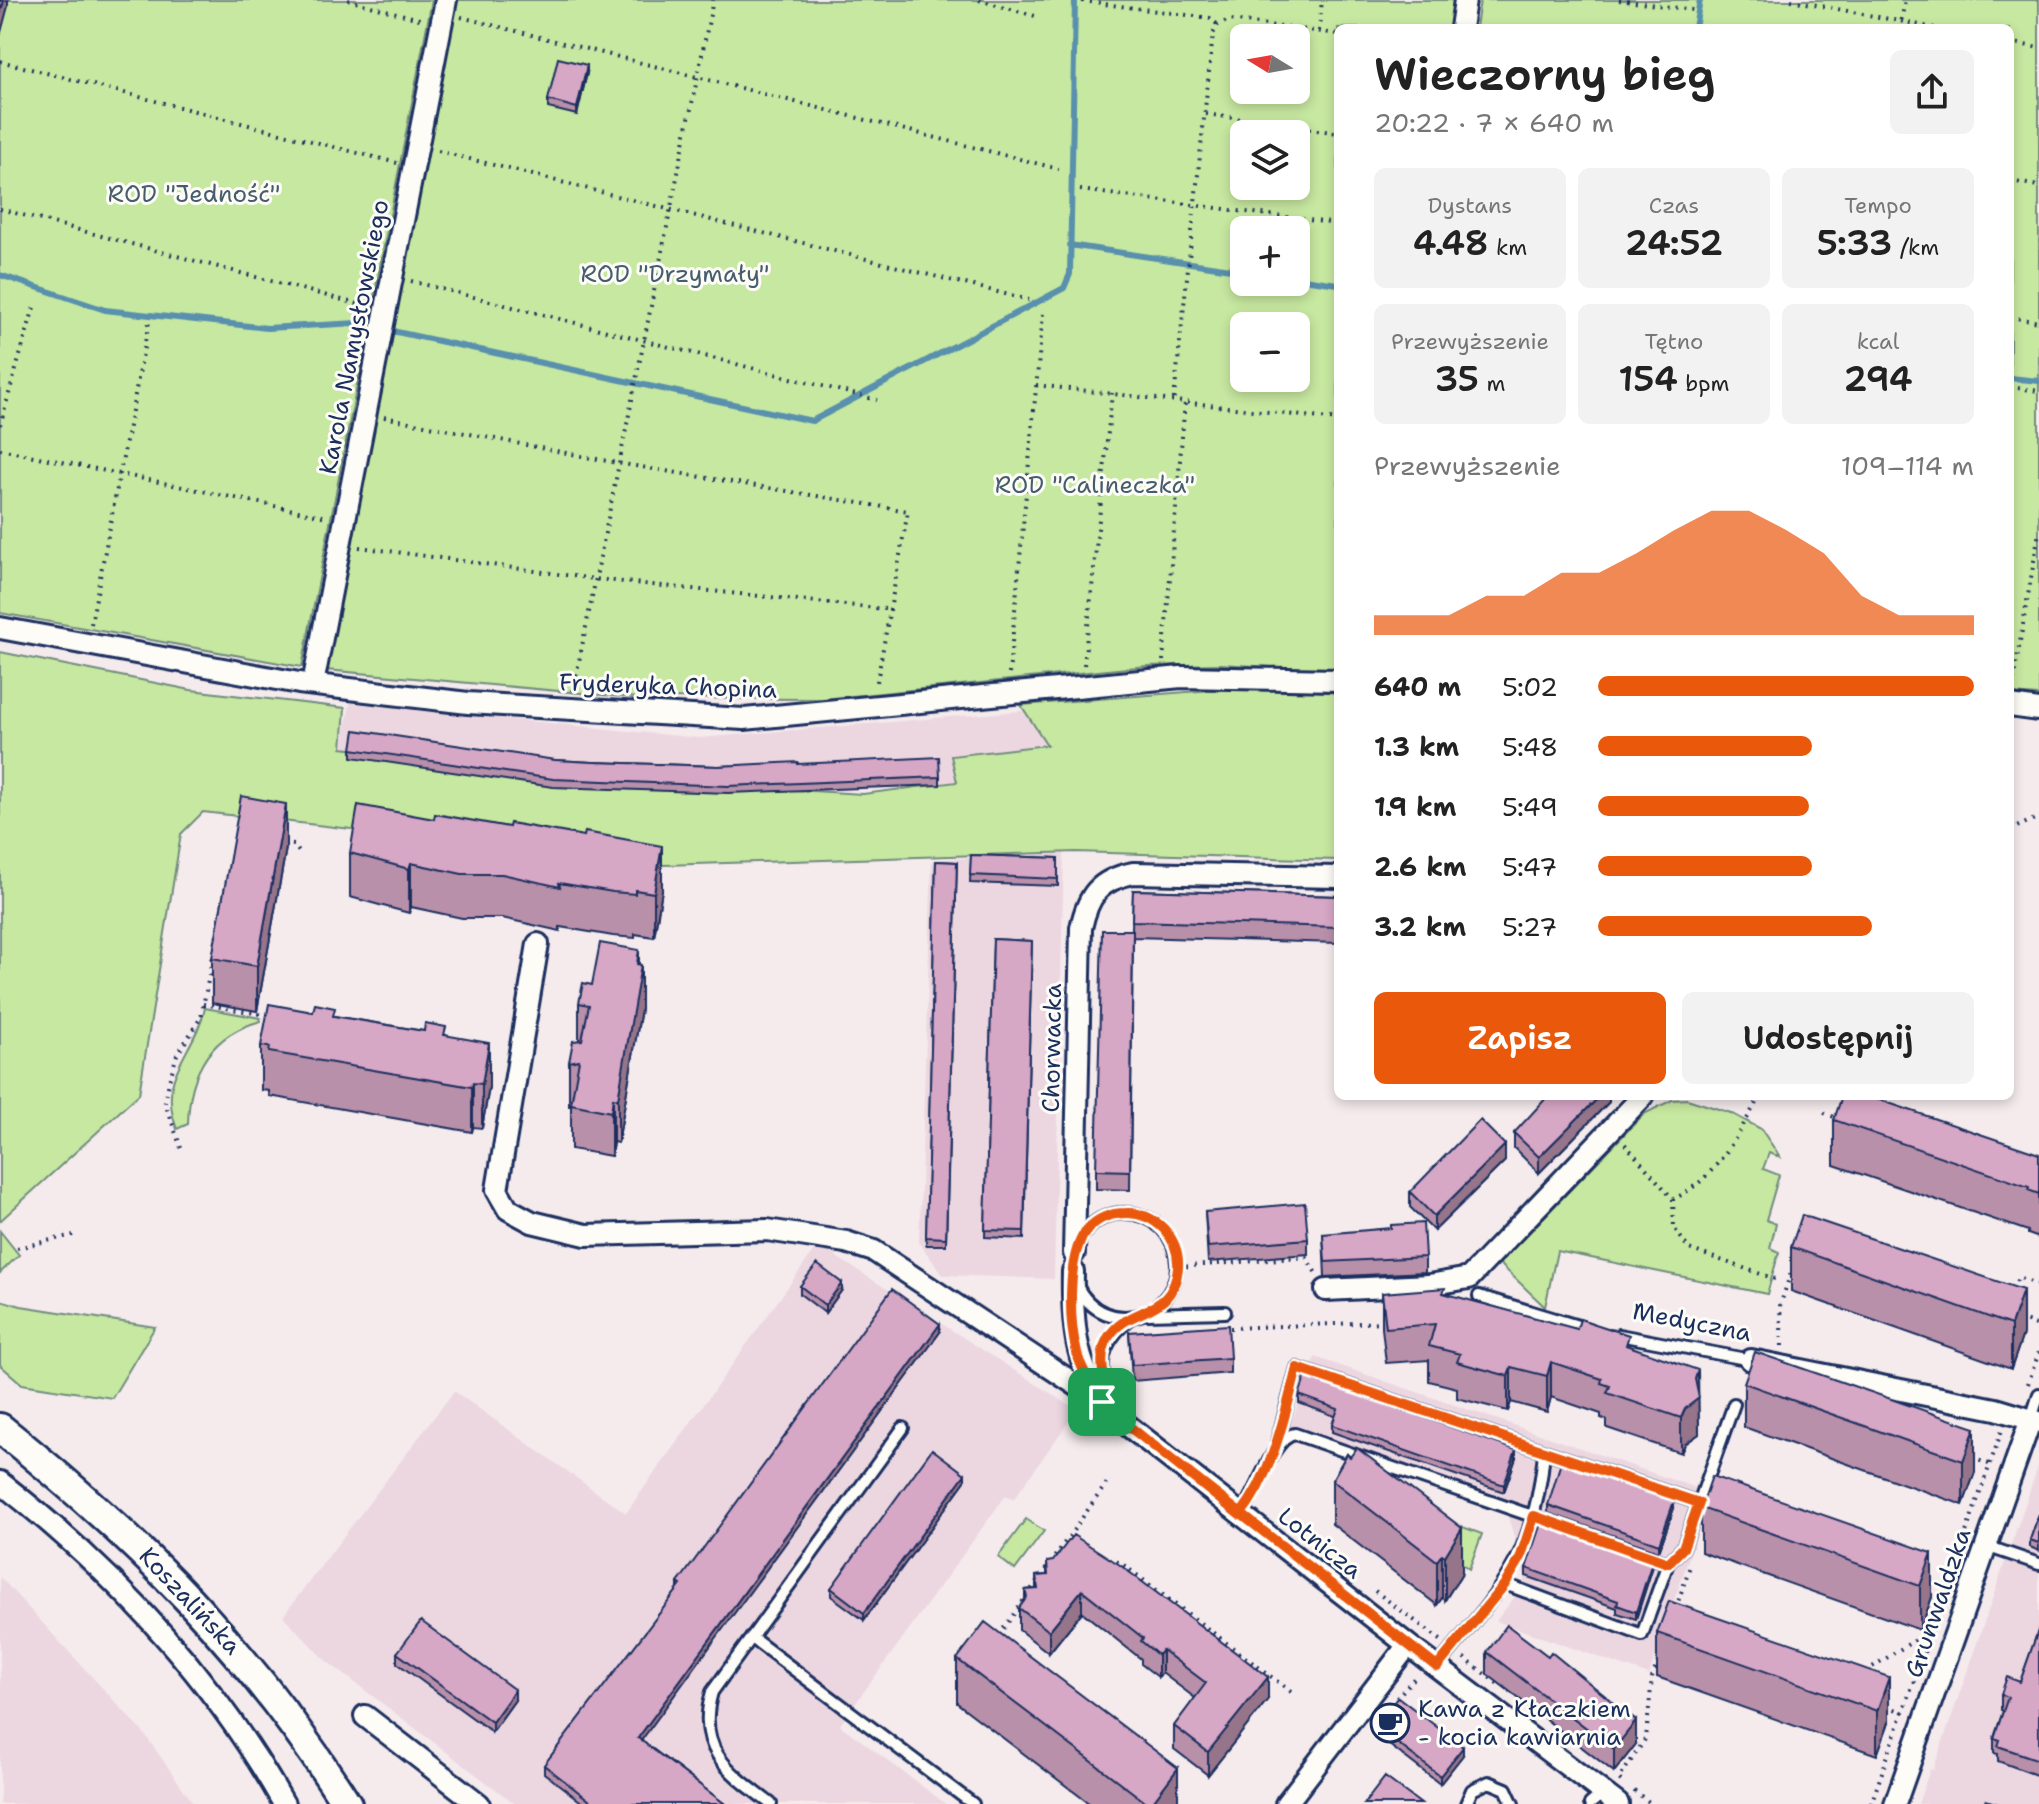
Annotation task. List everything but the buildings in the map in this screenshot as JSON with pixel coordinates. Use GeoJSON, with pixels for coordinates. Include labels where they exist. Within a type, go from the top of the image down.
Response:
{"type":"FeatureCollection","features":[{"type":"Feature","properties":{"kind":"street"},"geometry":{"type":"LineString","coordinates":[[1462,24],[1465,0]]}},
{"type":"Feature","properties":{"kind":"street","name":"Karola Namysłowskiego"},"geometry":{"type":"LineString","coordinates":[[313,684],[448,7]]}},
{"type":"Feature","properties":{"kind":"street","name":"Fryderyka Chopina"},"geometry":{"type":"LineString","coordinates":[[0,628],[313,684],[468,703],[744,719],[1181,677],[1334,680]]}},
{"type":"Feature","properties":{"kind":"street"},"geometry":{"type":"LineString","coordinates":[[2014,701],[2039,710]]}},
{"type":"Feature","properties":{"kind":"street","name":"Chorwacka"},"geometry":{"type":"LineString","coordinates":[[1074,1262],[1081,928],[1085,910],[1098,886],[1133,873],[1334,877]]}},
{"type":"Feature","properties":{"kind":"street"},"geometry":{"type":"LineString","coordinates":[[538,944],[497,1190],[508,1209],[532,1222],[586,1235],[767,1230],[846,1242],[889,1259],[1108,1408]]}},
{"type":"Feature","properties":{"kind":"street"},"geometry":{"type":"LineString","coordinates":[[1326,1290],[1429,1285],[1469,1278],[1639,1100]]}},
{"type":"Feature","properties":{"kind":"street","name":"Lotnicza"},"geometry":{"type":"LineString","coordinates":[[1074,1262],[1077,1352],[1108,1408],[1604,1800]]}},
{"type":"Feature","properties":{"kind":"street","name":"Medyczna"},"geometry":{"type":"LineString","coordinates":[[1751,1360],[1996,1409],[2035,1421]]}},
{"type":"Feature","properties":{"kind":"street","name":"Grunwaldzka"},"geometry":{"type":"LineString","coordinates":[[1895,1804],[1986,1546],[2035,1421]]}},
{"type":"Feature","properties":{"kind":"street","name":"Koszalińska"},"geometry":{"type":"LineString","coordinates":[[0,1428],[119,1528],[195,1602],[274,1697],[347,1804]]}},
{"type":"Feature","properties":{"kind":"street"},"geometry":{"type":"LineString","coordinates":[[0,1482],[67,1537],[159,1627],[233,1721],[284,1804]]}},
{"type":"Feature","properties":{"kind":"street"},"geometry":{"type":"LineString","coordinates":[[1286,1804],[1408,1645]]}},
{"type":"Feature","properties":{"kind":"street"},"geometry":{"type":"LineString","coordinates":[[365,1716],[479,1804]]}},
{"type":"Feature","properties":{"kind":"lane"},"geometry":{"type":"LineString","coordinates":[[1131,1318],[1103,1313],[1086,1300],[1074,1262],[1085,1232],[1106,1216],[1133,1213],[1163,1229],[1174,1244],[1178,1267],[1170,1293],[1145,1314]]}},
{"type":"Feature","properties":{"kind":"lane"},"geometry":{"type":"LineString","coordinates":[[1479,1296],[1563,1324],[1594,1330]]}},
{"type":"Feature","properties":{"kind":"lane"},"geometry":{"type":"LineString","coordinates":[[1108,1408],[1104,1354],[1108,1338],[1131,1318],[1145,1314],[1225,1312]]}},
{"type":"Feature","properties":{"kind":"lane","name":"Medyczna"},"geometry":{"type":"LineString","coordinates":[[1610,1333],[1751,1360]]}},
{"type":"Feature","properties":{"kind":"lane"},"geometry":{"type":"LineString","coordinates":[[1240,1515],[1253,1498],[1277,1443],[1297,1368],[1699,1503]]}},
{"type":"Feature","properties":{"kind":"lane"},"geometry":{"type":"LineString","coordinates":[[2035,1421],[2039,1394]]}},
{"type":"Feature","properties":{"kind":"lane"},"geometry":{"type":"LineString","coordinates":[[1505,1584],[1642,1635],[1668,1563],[1683,1548],[1734,1404]]}},
{"type":"Feature","properties":{"kind":"lane"},"geometry":{"type":"LineString","coordinates":[[771,1804],[721,1763],[708,1731],[712,1692],[903,1428]]}},
{"type":"Feature","properties":{"kind":"lane"},"geometry":{"type":"LineString","coordinates":[[1277,1443],[1287,1435],[1305,1436],[1668,1563]]}},
{"type":"Feature","properties":{"kind":"lane"},"geometry":{"type":"LineString","coordinates":[[1437,1667],[1505,1584],[1520,1559],[1534,1516],[1544,1452]]}},
{"type":"Feature","properties":{"kind":"lane"},"geometry":{"type":"LineString","coordinates":[[1986,1546],[2039,1564]]}},
{"type":"Feature","properties":{"kind":"lane"},"geometry":{"type":"LineString","coordinates":[[752,1638],[973,1804]]}},
{"type":"Feature","properties":{"kind":"lane"},"geometry":{"type":"LineString","coordinates":[[1466,1804],[1472,1790],[1489,1782],[1506,1789],[1513,1804]]}},
{"type":"Feature","properties":{"kind":"path"},"geometry":{"type":"LineString","coordinates":[[348,0],[428,21]]}},
{"type":"Feature","properties":{"kind":"path"},"geometry":{"type":"LineString","coordinates":[[573,692],[713,0]]}},
{"type":"Feature","properties":{"kind":"path"},"geometry":{"type":"LineString","coordinates":[[979,0],[1035,16]]}},
{"type":"Feature","properties":{"kind":"path"},"geometry":{"type":"LineString","coordinates":[[1319,31],[1322,0]]}},
{"type":"Feature","properties":{"kind":"path"},"geometry":{"type":"LineString","coordinates":[[1619,0],[1693,10]]}},
{"type":"Feature","properties":{"kind":"path"},"geometry":{"type":"LineString","coordinates":[[1791,0],[1896,24]]}},
{"type":"Feature","properties":{"kind":"path"},"geometry":{"type":"LineString","coordinates":[[1900,24],[1905,0]]}},
{"type":"Feature","properties":{"kind":"path"},"geometry":{"type":"LineString","coordinates":[[1082,1],[1210,18],[1218,25]]}},
{"type":"Feature","properties":{"kind":"path"},"geometry":{"type":"LineString","coordinates":[[448,7],[697,78],[1059,169]]}},
{"type":"Feature","properties":{"kind":"path"},"geometry":{"type":"LineString","coordinates":[[1174,399],[1213,34],[1218,25],[1229,20],[1334,33]]}},
{"type":"Feature","properties":{"kind":"path"},"geometry":{"type":"LineString","coordinates":[[2014,43],[2039,48]]}},
{"type":"Feature","properties":{"kind":"path"},"geometry":{"type":"LineString","coordinates":[[0,61],[399,164]]}},
{"type":"Feature","properties":{"kind":"path"},"geometry":{"type":"LineString","coordinates":[[1205,114],[1334,132]]}},
{"type":"Feature","properties":{"kind":"path"},"geometry":{"type":"LineString","coordinates":[[424,148],[1029,300]]}},
{"type":"Feature","properties":{"kind":"path"},"geometry":{"type":"LineString","coordinates":[[2014,182],[2039,186]]}},
{"type":"Feature","properties":{"kind":"path"},"geometry":{"type":"LineString","coordinates":[[1080,190],[1334,223]]}},
{"type":"Feature","properties":{"kind":"path"},"geometry":{"type":"LineString","coordinates":[[0,209],[372,308]]}},
{"type":"Feature","properties":{"kind":"path"},"geometry":{"type":"LineString","coordinates":[[399,278],[877,400]]}},
{"type":"Feature","properties":{"kind":"path"},"geometry":{"type":"LineString","coordinates":[[0,425],[34,307]]}},
{"type":"Feature","properties":{"kind":"path"},"geometry":{"type":"LineString","coordinates":[[1009,674],[1043,314]]}},
{"type":"Feature","properties":{"kind":"path"},"geometry":{"type":"LineString","coordinates":[[2014,318],[2039,322]]}},
{"type":"Feature","properties":{"kind":"path"},"geometry":{"type":"LineString","coordinates":[[89,630],[149,322]]}},
{"type":"Feature","properties":{"kind":"path"},"geometry":{"type":"LineString","coordinates":[[1036,385],[1334,420]]}},
{"type":"Feature","properties":{"kind":"path"},"geometry":{"type":"LineString","coordinates":[[2014,388],[2039,391]]}},
{"type":"Feature","properties":{"kind":"path"},"geometry":{"type":"LineString","coordinates":[[1084,668],[1112,393]]}},
{"type":"Feature","properties":{"kind":"path"},"geometry":{"type":"LineString","coordinates":[[1163,663],[1185,401]]}},
{"type":"Feature","properties":{"kind":"path"},"geometry":{"type":"LineString","coordinates":[[372,415],[617,463],[908,511],[875,693]]}},
{"type":"Feature","properties":{"kind":"path"},"geometry":{"type":"LineString","coordinates":[[0,449],[334,518]]}},
{"type":"Feature","properties":{"kind":"path"},"geometry":{"type":"LineString","coordinates":[[2014,682],[2039,532]]}},
{"type":"Feature","properties":{"kind":"path"},"geometry":{"type":"LineString","coordinates":[[346,545],[595,579],[885,609]]}},
{"type":"Feature","properties":{"kind":"path"},"geometry":{"type":"LineString","coordinates":[[2014,827],[2039,817]]}},
{"type":"Feature","properties":{"kind":"path"},"geometry":{"type":"LineString","coordinates":[[181,1148],[165,1103],[177,1055],[192,1034],[203,1004],[234,835],[249,838]]}},
{"type":"Feature","properties":{"kind":"path"},"geometry":{"type":"LineString","coordinates":[[279,843],[294,845],[301,855]]}},
{"type":"Feature","properties":{"kind":"path"},"geometry":{"type":"LineString","coordinates":[[203,1004],[274,1016]]}},
{"type":"Feature","properties":{"kind":"path"},"geometry":{"type":"LineString","coordinates":[[1673,1199],[1692,1188],[1723,1157],[1758,1100]]}},
{"type":"Feature","properties":{"kind":"path"},"geometry":{"type":"LineString","coordinates":[[1824,1113],[1852,1123]]}},
{"type":"Feature","properties":{"kind":"path"},"geometry":{"type":"LineString","coordinates":[[1612,1131],[1673,1199],[1674,1228],[1689,1249],[1778,1280]]}},
{"type":"Feature","properties":{"kind":"path"},"geometry":{"type":"LineString","coordinates":[[17,1248],[73,1235]]}},
{"type":"Feature","properties":{"kind":"path"},"geometry":{"type":"LineString","coordinates":[[1178,1267],[1306,1257],[1326,1290]]}},
{"type":"Feature","properties":{"kind":"path"},"geometry":{"type":"LineString","coordinates":[[1788,1348],[1782,1346],[1780,1306],[1796,1257]]}},
{"type":"Feature","properties":{"kind":"path"},"geometry":{"type":"LineString","coordinates":[[2009,1302],[2018,1277],[2039,1285]]}},
{"type":"Feature","properties":{"kind":"path"},"geometry":{"type":"LineString","coordinates":[[2016,1318],[2039,1326]]}},
{"type":"Feature","properties":{"kind":"path"},"geometry":{"type":"LineString","coordinates":[[1229,1328],[1401,1321]]}},
{"type":"Feature","properties":{"kind":"path"},"geometry":{"type":"LineString","coordinates":[[2027,1389],[2039,1352]]}},
{"type":"Feature","properties":{"kind":"path"},"geometry":{"type":"LineString","coordinates":[[1871,1804],[1989,1464],[1959,1454]]}},
{"type":"Feature","properties":{"kind":"path"},"geometry":{"type":"LineString","coordinates":[[998,1636],[1109,1480]]}},
{"type":"Feature","properties":{"kind":"path"},"geometry":{"type":"LineString","coordinates":[[1071,1534],[1081,1542]]}},
{"type":"Feature","properties":{"kind":"path"},"geometry":{"type":"LineString","coordinates":[[1673,1618],[1696,1549]]}},
{"type":"Feature","properties":{"kind":"path"},"geometry":{"type":"LineString","coordinates":[[1102,1557],[1121,1563],[1294,1694]]}},
{"type":"Feature","properties":{"kind":"path"},"geometry":{"type":"LineString","coordinates":[[1917,1576],[1947,1586]]}},
{"type":"Feature","properties":{"kind":"path"},"geometry":{"type":"LineString","coordinates":[[1860,1674],[1932,1629]]}},
{"type":"Feature","properties":{"kind":"path"},"geometry":{"type":"LineString","coordinates":[[1433,1634],[1444,1631]]}},
{"type":"Feature","properties":{"kind":"path"},"geometry":{"type":"LineString","coordinates":[[1652,1804],[1619,1779],[1646,1738],[1652,1678],[1660,1655]]}},
{"type":"Feature","properties":{"kind":"path"},"geometry":{"type":"LineString","coordinates":[[1877,1702],[1903,1712]]}},
{"type":"Feature","properties":{"kind":"path"},"geometry":{"type":"LineString","coordinates":[[1634,1738],[1641,1746]]}},
{"type":"Feature","properties":{"kind":"shaded area"},"geometry":{"type":"Polygon","coordinates":[[[350,703],[699,738],[1044,709],[1052,762],[1011,781],[726,797],[340,756],[350,703]]]}},
{"type":"Feature","properties":{"kind":"shaded area"},"geometry":{"type":"Polygon","coordinates":[[[1064,852],[1054,1279],[943,1275],[919,1243],[932,860],[1064,852]]]}},
{"type":"Feature","properties":{"kind":"shaded area"},"geometry":{"type":"Polygon","coordinates":[[[818,1245],[1077,1410],[1013,1500],[1006,1495],[840,1725],[946,1804],[515,1804],[325,1660],[283,1616],[454,1391],[626,1513],[818,1245]]]}},
{"type":"Feature","properties":{"kind":"shaded area"},"geometry":{"type":"Polygon","coordinates":[[[1315,1357],[1711,1493],[1649,1675],[1496,1621],[1520,1590],[1525,1577],[1508,1516],[1286,1437],[1315,1357]]]}},
{"type":"Feature","properties":{"kind":"shaded area"},"geometry":{"type":"Polygon","coordinates":[[[2039,1464],[2039,1804],[1918,1804],[1930,1769],[1933,1770],[2039,1464]]]}},
{"type":"Feature","properties":{"kind":"shaded area"},"geometry":{"type":"Polygon","coordinates":[[[0,1577],[143,1732],[194,1804],[0,1804],[0,1577]]]}},
{"type":"Feature","properties":{"kind":"green space","name":"ROD \"Jedność\""},"geometry":{"type":"Polygon","coordinates":[[[0,0],[432,0],[302,667],[0,613],[0,0]]]}},
{"type":"Feature","properties":{"kind":"green space","name":"ROD \"Drzymały\""},"geometry":{"type":"Polygon","coordinates":[[[454,0],[1455,0],[1452,24],[1334,24],[1334,671],[1220,664],[1147,666],[823,699],[636,698],[326,670],[454,0]]]}},
{"type":"Feature","properties":{"kind":"green space"},"geometry":{"type":"Polygon","coordinates":[[[1480,0],[2039,0],[2039,696],[2014,694],[2014,24],[1477,24],[1480,0]]]}},
{"type":"Feature","properties":{"kind":"green space"},"geometry":{"type":"Polygon","coordinates":[[[0,652],[191,690],[345,708],[342,748],[639,781],[863,794],[957,782],[951,756],[1047,745],[1021,705],[1263,686],[1334,693],[1334,860],[1076,852],[664,865],[203,812],[181,834],[139,1094],[0,1221],[0,652]]]}},
{"type":"Feature","properties":{"kind":"green space"},"geometry":{"type":"Polygon","coordinates":[[[205,1008],[260,1018],[261,1021],[228,1036],[205,1059],[193,1089],[188,1124],[177,1129],[171,1094],[174,1079],[205,1008]]]}},
{"type":"Feature","properties":{"kind":"green space"},"geometry":{"type":"Polygon","coordinates":[[[1672,1100],[1690,1100],[1731,1113],[1761,1129],[1780,1157],[1769,1153],[1763,1169],[1779,1175],[1766,1220],[1776,1224],[1770,1248],[1779,1252],[1767,1294],[1557,1251],[1545,1307],[1499,1263],[1644,1114],[1672,1100]]]}},
{"type":"Feature","properties":{"kind":"green space"},"geometry":{"type":"Polygon","coordinates":[[[0,1231],[19,1255],[0,1273],[0,1231]]]}},
{"type":"Feature","properties":{"kind":"green space"},"geometry":{"type":"Polygon","coordinates":[[[0,1300],[155,1327],[112,1398],[22,1384],[0,1365],[0,1300]]]}},
{"type":"Feature","properties":{"kind":"green space"},"geometry":{"type":"Polygon","coordinates":[[[1438,1518],[1482,1534],[1469,1569],[1427,1538],[1438,1518]]]}},
{"type":"Feature","properties":{"kind":"green space"},"geometry":{"type":"Polygon","coordinates":[[[1026,1519],[1044,1531],[1015,1570],[998,1557],[1026,1519]]]}},
{"type":"Feature","properties":{"kind":"waterway"},"geometry":{"type":"LineString","coordinates":[[392,331],[812,421],[1064,288],[1070,274],[1075,0]]}},
{"type":"Feature","properties":{"kind":"waterway"},"geometry":{"type":"LineString","coordinates":[[1696,24],[1700,0]]}},
{"type":"Feature","properties":{"kind":"waterway"},"geometry":{"type":"LineString","coordinates":[[1069,245],[1230,269]]}},
{"type":"Feature","properties":{"kind":"waterway"},"geometry":{"type":"LineString","coordinates":[[0,275],[105,310],[267,328],[358,323]]}},
{"type":"Feature","properties":{"kind":"waterway"},"geometry":{"type":"LineString","coordinates":[[1310,280],[1334,283]]}},
{"type":"Feature","properties":{"kind":"waterway"},"geometry":{"type":"LineString","coordinates":[[2014,378],[2039,381]]}},
{"type":"Feature","properties":{"kind":"place","name":"Kawa z Kłaczkiem - kocia kawiarnia"},"geometry":{"type":"Point","coordinates":[1390,1723]}},
{"type":"Feature","properties":{"kind":"route"},"geometry":{"type":"LineString","coordinates":[[1102,1402],[1077,1352],[1073,1328],[1074,1253],[1085,1232],[1096,1221],[1106,1216],[1133,1213],[1155,1221],[1168,1235],[1177,1253],[1178,1267],[1170,1293],[1158,1307],[1131,1318],[1108,1338],[1103,1370],[1106,1390],[1115,1415],[1240,1515],[1253,1498],[1277,1443],[1297,1368],[1699,1503],[1683,1548],[1668,1563],[1534,1516],[1520,1559],[1505,1584],[1437,1667],[1240,1515],[1113,1414],[1102,1402]]}},
{"type":"Feature","properties":{"kind":"park label","name":"ROD \"Calineczka\""},"geometry":{"type":"Point","coordinates":[1095,485]}}]}
